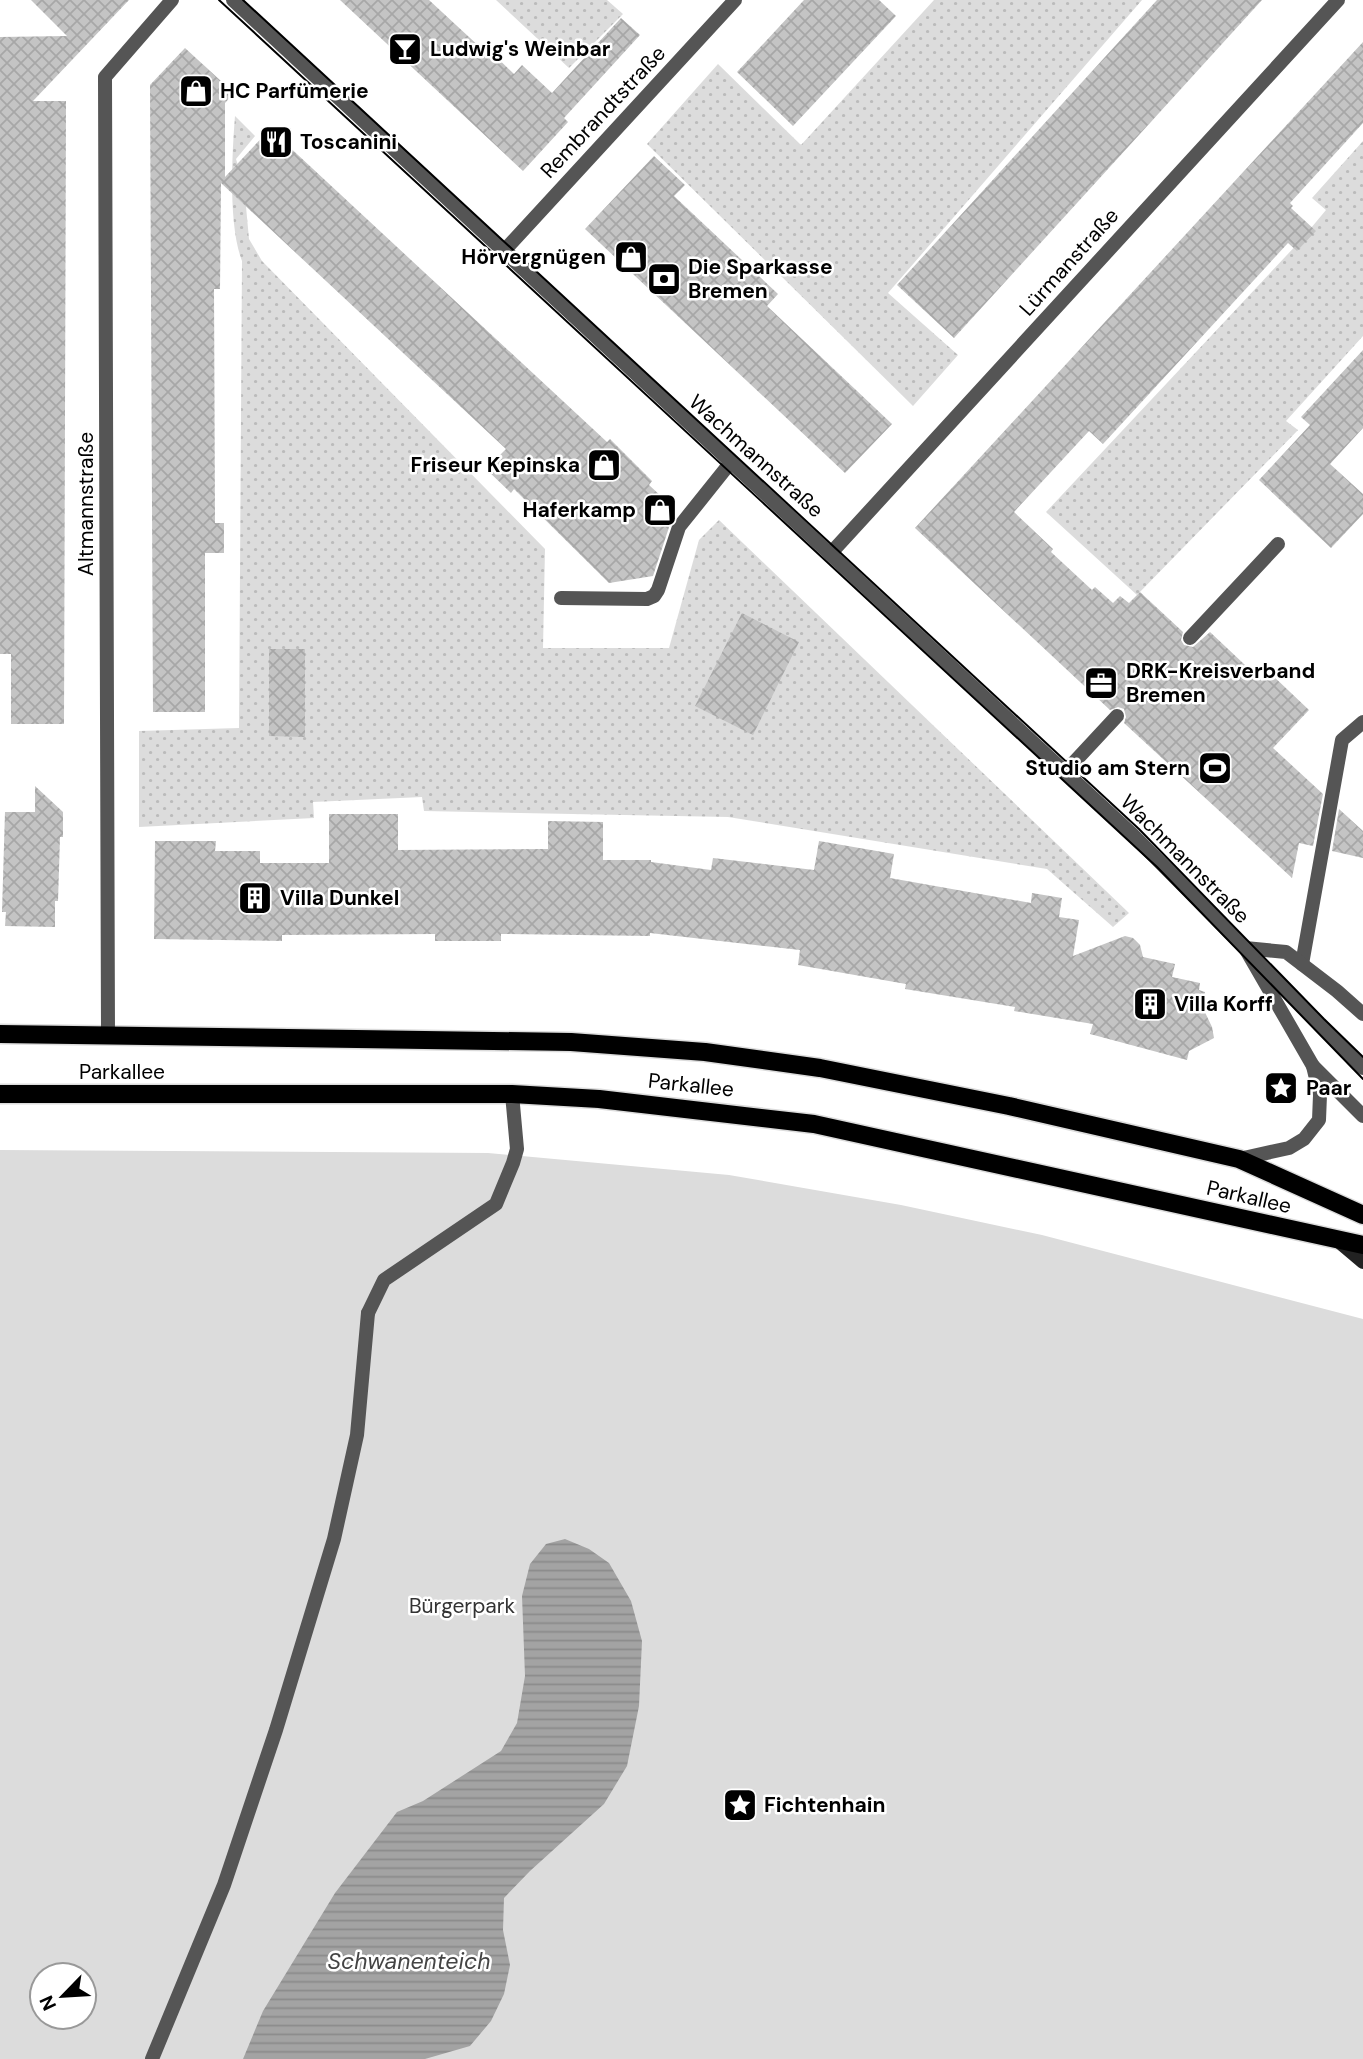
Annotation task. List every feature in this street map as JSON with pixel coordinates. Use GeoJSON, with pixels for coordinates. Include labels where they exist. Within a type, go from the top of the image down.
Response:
{"type":"FeatureCollection","features":[{"type":"Feature","properties":{"kind":"main road","name":"Parkallee"},"geometry":{"type":"LineString","coordinates":[[0,1034],[571,1042],[705,1052],[820,1068],[995,1103],[1239,1159],[1363,1215]]}},
{"type":"Feature","properties":{"kind":"main road","name":"Parkallee"},"geometry":{"type":"LineString","coordinates":[[0,1094],[512,1094],[599,1098],[814,1124],[1363,1245]]}},
{"type":"Feature","properties":{"kind":"main road"},"geometry":{"type":"LineString","coordinates":[[1337,1240],[1363,1262]]}},
{"type":"Feature","properties":{"kind":"street","name":"Altmannstraße"},"geometry":{"type":"LineString","coordinates":[[108,1034],[104,77],[172,0]]}},
{"type":"Feature","properties":{"kind":"street","name":"Wachmannstraße"},"geometry":{"type":"LineString","coordinates":[[233,0],[1133,835],[1245,948],[1313,1066],[1363,1116]]}},
{"type":"Feature","properties":{"kind":"street","name":"Rembrandtstraße"},"geometry":{"type":"LineString","coordinates":[[503,252],[734,0]]}},
{"type":"Feature","properties":{"kind":"street","name":"Lürmanstraße"},"geometry":{"type":"LineString","coordinates":[[831,553],[1338,0]]}},
{"type":"Feature","properties":{"kind":"street"},"geometry":{"type":"LineString","coordinates":[[561,598],[647,599],[654,596],[679,527],[731,462]]}},
{"type":"Feature","properties":{"kind":"street"},"geometry":{"type":"LineString","coordinates":[[1190,638],[1278,544]]}},
{"type":"Feature","properties":{"kind":"street"},"geometry":{"type":"LineString","coordinates":[[1065,772],[1117,716]]}},
{"type":"Feature","properties":{"kind":"street"},"geometry":{"type":"LineString","coordinates":[[1302,964],[1342,740],[1363,722]]}},
{"type":"Feature","properties":{"kind":"street","name":"Wachmannstraße"},"geometry":{"type":"LineString","coordinates":[[1245,948],[1286,952],[1337,990],[1363,1014]]}},
{"type":"Feature","properties":{"kind":"street"},"geometry":{"type":"LineString","coordinates":[[1245,948],[1363,1068]]}},
{"type":"Feature","properties":{"kind":"street","name":"Parkallee"},"geometry":{"type":"LineString","coordinates":[[1239,1159],[1289,1148],[1304,1139],[1319,1120],[1320,1096],[1313,1066]]}},
{"type":"Feature","properties":{"kind":"street"},"geometry":{"type":"LineString","coordinates":[[152,2059],[224,1885],[276,1730],[330,1552],[357,1435],[368,1313],[384,1280],[496,1204],[517,1149],[512,1094]]}},
{"type":"Feature","properties":{"kind":"green space"},"geometry":{"type":"Polygon","coordinates":[[[496,0],[607,0],[623,14],[569,68],[496,0]]]}},
{"type":"Feature","properties":{"kind":"green space"},"geometry":{"type":"Polygon","coordinates":[[[934,0],[1142,0],[888,293],[958,355],[913,406],[647,144],[718,64],[801,145],[934,0]]]}},
{"type":"Feature","properties":{"kind":"green space"},"geometry":{"type":"Polygon","coordinates":[[[235,116],[255,136],[236,159],[244,185],[249,239],[262,261],[545,549],[543,648],[669,648],[699,540],[719,520],[1129,913],[1113,927],[1047,869],[728,817],[424,811],[422,797],[313,802],[314,818],[139,827],[139,731],[239,728],[242,261],[233,210],[235,116]]]}},
{"type":"Feature","properties":{"kind":"green space"},"geometry":{"type":"Polygon","coordinates":[[[1363,141],[1363,336],[1286,421],[1298,430],[1137,595],[1046,512],[1301,240],[1326,210],[1312,198],[1363,141]]]}},
{"type":"Feature","properties":{"kind":"green space","name":"Bürgerpark"},"geometry":{"type":"Polygon","coordinates":[[[0,1150],[488,1153],[729,1175],[901,1205],[1042,1235],[1363,1319],[1363,2059],[0,2059],[0,1150]]]}},
{"type":"Feature","properties":{"kind":"water","name":"Schwanenteich"},"geometry":{"type":"Polygon","coordinates":[[[565,1539],[589,1549],[609,1563],[631,1601],[642,1641],[639,1706],[627,1766],[604,1804],[504,1898],[503,1930],[510,1965],[504,1994],[491,2021],[470,2046],[425,2059],[243,2059],[263,2011],[335,1893],[397,1812],[423,1801],[501,1751],[517,1723],[525,1676],[522,1596],[530,1564],[546,1544],[565,1539]]]}},
{"type":"Feature","properties":{"kind":"building"},"geometry":{"type":"Polygon","coordinates":[[[31,0],[129,0],[33,101],[66,101],[64,724],[11,724],[11,654],[0,654],[0,37],[67,36],[31,0]]]}},
{"type":"Feature","properties":{"kind":"building"},"geometry":{"type":"Polygon","coordinates":[[[340,0],[429,0],[483,50],[486,47],[514,74],[522,65],[552,93],[621,18],[640,35],[564,118],[568,122],[523,171],[340,0]]]}},
{"type":"Feature","properties":{"kind":"building"},"geometry":{"type":"Polygon","coordinates":[[[804,0],[879,0],[896,16],[793,126],[737,72],[804,0]]]}},
{"type":"Feature","properties":{"kind":"building"},"geometry":{"type":"Polygon","coordinates":[[[1157,0],[1262,0],[954,338],[897,285],[1157,0]]]}},
{"type":"Feature","properties":{"kind":"building"},"geometry":{"type":"Polygon","coordinates":[[[1363,42],[1363,123],[1290,203],[1293,206],[1291,208],[1316,231],[1297,251],[1288,243],[1103,444],[1089,431],[1014,512],[1053,549],[1051,552],[1092,590],[1095,587],[1113,603],[1120,596],[1129,603],[1140,592],[1183,632],[1181,640],[1184,645],[1193,647],[1210,632],[1262,681],[1270,673],[1309,710],[1273,748],[1323,794],[1313,846],[1299,843],[1292,878],[1124,723],[1124,709],[1118,707],[1110,710],[915,528],[1363,42]]]}},
{"type":"Feature","properties":{"kind":"building"},"geometry":{"type":"Polygon","coordinates":[[[185,48],[234,93],[225,103],[225,177],[270,129],[607,442],[610,439],[652,481],[649,485],[675,509],[653,576],[609,583],[514,489],[511,493],[486,469],[506,449],[221,183],[220,289],[214,289],[215,523],[224,523],[224,553],[205,553],[205,712],[153,712],[150,85],[185,48]]]}},
{"type":"Feature","properties":{"kind":"building"},"geometry":{"type":"Polygon","coordinates":[[[654,156],[685,185],[674,196],[778,294],[767,306],[892,424],[845,473],[585,229],[654,156]]]}},
{"type":"Feature","properties":{"kind":"building"},"geometry":{"type":"Polygon","coordinates":[[[1363,350],[1363,428],[1330,464],[1363,494],[1363,514],[1331,548],[1259,480],[1310,425],[1301,417],[1363,350]]]}},
{"type":"Feature","properties":{"kind":"building"},"geometry":{"type":"Polygon","coordinates":[[[742,613],[799,642],[753,735],[695,706],[742,613]]]}},
{"type":"Feature","properties":{"kind":"building"},"geometry":{"type":"Polygon","coordinates":[[[269,649],[305,649],[305,737],[269,736],[269,649]]]}},
{"type":"Feature","properties":{"kind":"building"},"geometry":{"type":"Polygon","coordinates":[[[35,786],[63,812],[55,927],[5,926],[6,912],[2,912],[5,812],[35,812],[35,786]]]}},
{"type":"Feature","properties":{"kind":"building"},"geometry":{"type":"Polygon","coordinates":[[[1339,809],[1363,831],[1363,858],[1332,851],[1339,809]]]}},
{"type":"Feature","properties":{"kind":"building"},"geometry":{"type":"Polygon","coordinates":[[[329,814],[398,814],[398,850],[548,849],[548,821],[603,822],[603,860],[651,860],[711,870],[713,858],[814,870],[819,841],[894,854],[890,878],[1031,903],[1032,893],[1062,898],[1059,917],[1079,920],[1073,956],[1125,936],[1133,938],[1140,945],[1143,957],[1175,964],[1172,977],[1200,983],[1199,990],[1205,992],[1202,1006],[1214,1038],[1189,1051],[1187,1060],[1090,1034],[1093,1024],[1014,1011],[1015,1007],[905,989],[906,984],[798,965],[800,950],[650,933],[650,936],[501,934],[501,941],[435,941],[435,934],[282,935],[282,941],[154,939],[155,841],[216,841],[215,851],[260,851],[260,863],[329,863],[329,814]]]}},
{"type":"Feature","properties":{"kind":"tram line"},"geometry":{"type":"LineString","coordinates":[[219,0],[1157,867],[1363,1079]]}},
{"type":"Feature","properties":{"kind":"tram line"},"geometry":{"type":"LineString","coordinates":[[243,0],[1139,829],[1363,1057]]}},
{"type":"Feature","properties":{"kind":"place","name":"Ludwig's Weinbar"},"geometry":{"type":"Point","coordinates":[405,49]}},
{"type":"Feature","properties":{"kind":"place","name":"HC Parfümerie"},"geometry":{"type":"Point","coordinates":[196,91]}},
{"type":"Feature","properties":{"kind":"place","name":"Toscanini"},"geometry":{"type":"Point","coordinates":[276,142]}},
{"type":"Feature","properties":{"kind":"place","name":"Hörvergnügen"},"geometry":{"type":"Point","coordinates":[631,257]}},
{"type":"Feature","properties":{"kind":"place","name":"Die Sparkasse Bremen"},"geometry":{"type":"Point","coordinates":[664,279]}},
{"type":"Feature","properties":{"kind":"place","name":"Friseur Kepinska"},"geometry":{"type":"Point","coordinates":[604,465]}},
{"type":"Feature","properties":{"kind":"place","name":"Haferkamp"},"geometry":{"type":"Point","coordinates":[660,510]}},
{"type":"Feature","properties":{"kind":"place","name":"DRK-Kreisverband Bremen"},"geometry":{"type":"Point","coordinates":[1101,683]}},
{"type":"Feature","properties":{"kind":"place","name":"Studio am Stern"},"geometry":{"type":"Point","coordinates":[1215,768]}},
{"type":"Feature","properties":{"kind":"place","name":"Villa Dunkel"},"geometry":{"type":"Point","coordinates":[255,898]}},
{"type":"Feature","properties":{"kind":"place","name":"Villa Korff"},"geometry":{"type":"Point","coordinates":[1150,1004]}},
{"type":"Feature","properties":{"kind":"place","name":"Paar"},"geometry":{"type":"Point","coordinates":[1281,1088]}},
{"type":"Feature","properties":{"kind":"place","name":"Fichtenhain"},"geometry":{"type":"Point","coordinates":[740,1805]}}]}
